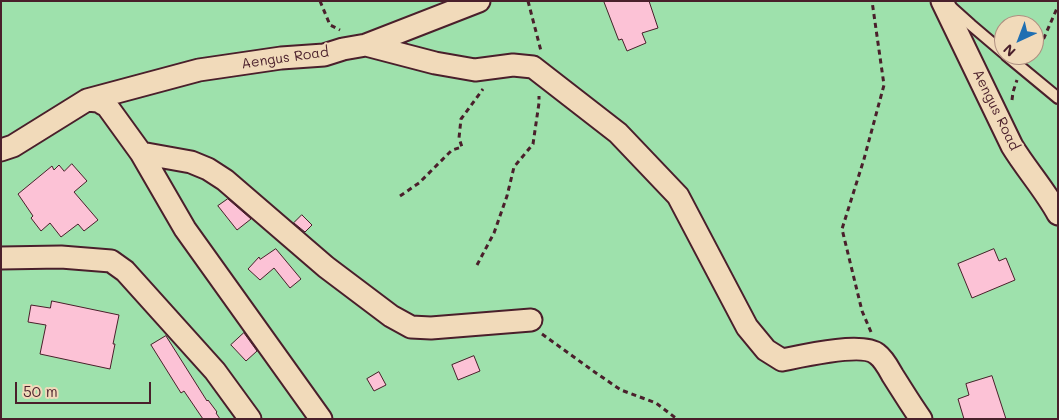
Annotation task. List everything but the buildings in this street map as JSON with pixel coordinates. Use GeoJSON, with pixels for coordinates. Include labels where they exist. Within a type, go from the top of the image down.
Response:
{"type":"FeatureCollection","features":[{"type":"Feature","properties":{"kind":"street","name":"Aengus Road"},"geometry":{"type":"LineString","coordinates":[[1,150],[13,146],[87,100],[199,70],[281,58],[324,55],[344,48],[366,45],[479,1]]}},
{"type":"Feature","properties":{"kind":"street","name":"Aengus Road"},"geometry":{"type":"LineString","coordinates":[[944,1],[1012,146],[1058,214]]}},
{"type":"Feature","properties":{"kind":"street"},"geometry":{"type":"LineString","coordinates":[[366,45],[435,63],[475,70],[513,65],[540,72],[618,133],[678,196],[747,327],[766,350],[782,360],[821,352],[861,349],[878,354],[920,419]]}},
{"type":"Feature","properties":{"kind":"street"},"geometry":{"type":"LineString","coordinates":[[87,100],[98,101],[107,106],[141,153],[185,229],[321,419]]}},
{"type":"Feature","properties":{"kind":"street"},"geometry":{"type":"LineString","coordinates":[[141,153],[190,162],[208,169],[224,180],[326,267],[392,316],[411,327],[432,328],[531,320]]}},
{"type":"Feature","properties":{"kind":"street"},"geometry":{"type":"LineString","coordinates":[[1,258],[61,257],[111,261],[125,271],[208,363],[250,419]]}},
{"type":"Feature","properties":{"kind":"lane"},"geometry":{"type":"LineString","coordinates":[[944,1],[994,45]]}},
{"type":"Feature","properties":{"kind":"lane"},"geometry":{"type":"LineString","coordinates":[[1018,65],[1058,98]]}},
{"type":"Feature","properties":{"kind":"path"},"geometry":{"type":"LineString","coordinates":[[320,1],[330,25],[366,45]]}},
{"type":"Feature","properties":{"kind":"path"},"geometry":{"type":"LineString","coordinates":[[477,265],[494,233],[507,196],[514,167],[533,144],[539,103],[538,82],[540,72],[536,30],[528,1]]}},
{"type":"Feature","properties":{"kind":"path"},"geometry":{"type":"LineString","coordinates":[[872,1],[884,85],[864,159],[842,229],[862,310],[878,354]]}},
{"type":"Feature","properties":{"kind":"path"},"geometry":{"type":"LineString","coordinates":[[1044,38],[1058,6]]}},
{"type":"Feature","properties":{"kind":"path"},"geometry":{"type":"LineString","coordinates":[[400,196],[419,183],[452,150],[462,147],[459,138],[461,119],[496,68]]}},
{"type":"Feature","properties":{"kind":"path"},"geometry":{"type":"LineString","coordinates":[[531,320],[534,328],[621,390],[656,403],[677,419]]}},
{"type":"Feature","properties":{"kind":"green space"},"geometry":{"type":"Polygon","coordinates":[[[1,1],[1058,1],[1058,419],[1,419],[1,1]]]}}]}
